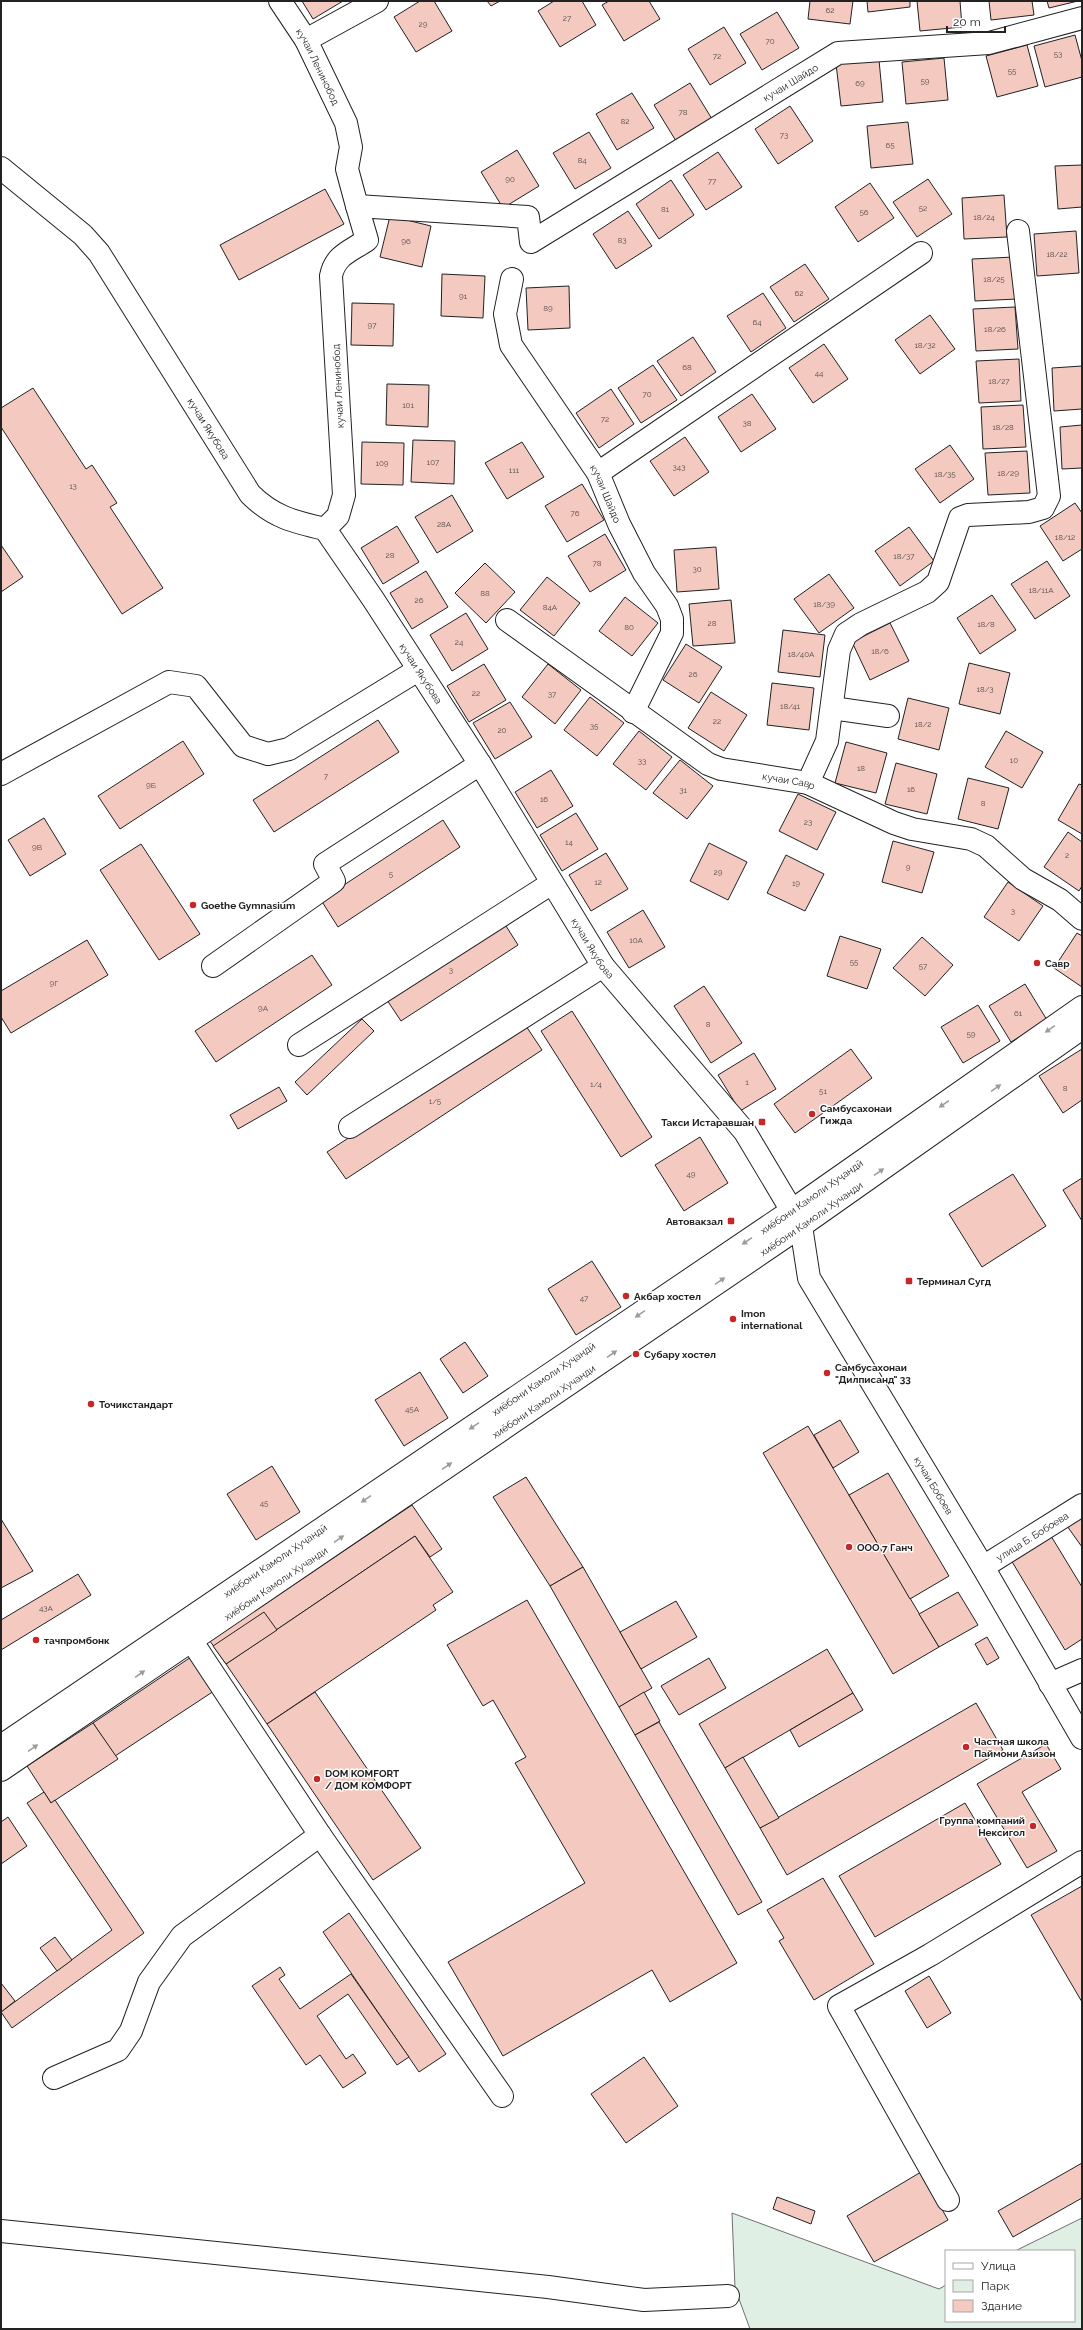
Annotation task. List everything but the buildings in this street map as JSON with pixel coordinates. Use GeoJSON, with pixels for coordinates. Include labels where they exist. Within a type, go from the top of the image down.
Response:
{"type":"FeatureCollection","features":[{"type":"Feature","properties":{"kind":"street","name":"кучаи Ленинобод"},"geometry":{"type":"LineString","coordinates":[[280,1],[306,40],[346,123],[351,147],[347,169],[367,240],[339,257],[333,265],[332,276],[344,494],[338,516],[325,529]]}},
{"type":"Feature","properties":{"kind":"street"},"geometry":{"type":"LineString","coordinates":[[306,40],[378,1]]}},
{"type":"Feature","properties":{"kind":"street","name":"кучаи Шайдо"},"geometry":{"type":"LineString","coordinates":[[357,206],[528,217],[531,242],[838,53],[989,43],[1082,18]]}},
{"type":"Feature","properties":{"kind":"street","name":"кучаи Якубова"},"geometry":{"type":"LineString","coordinates":[[1,168],[83,235],[99,253],[250,494],[264,507],[287,520],[325,529],[373,599],[480,764],[603,966],[745,1132],[796,1219]]}},
{"type":"Feature","properties":{"kind":"street"},"geometry":{"type":"LineString","coordinates":[[808,783],[827,741],[839,650],[846,634],[861,624],[927,592],[938,582],[960,518],[968,515],[1029,512],[1043,508],[1049,496],[1018,231]]}},
{"type":"Feature","properties":{"kind":"street"},"geometry":{"type":"LineString","coordinates":[[598,474],[921,253]]}},
{"type":"Feature","properties":{"kind":"street","name":"кучаи Шайдо"},"geometry":{"type":"LineString","coordinates":[[512,279],[505,314],[512,345],[598,474],[619,524],[644,573],[667,606],[672,619],[672,633],[633,712]]}},
{"type":"Feature","properties":{"kind":"street","name":"кучаи Савр"},"geometry":{"type":"LineString","coordinates":[[507,620],[633,712],[708,764],[721,769],[808,783],[894,823],[912,829],[971,839],[986,846],[1023,878],[1060,900],[1082,919]]}},
{"type":"Feature","properties":{"kind":"street"},"geometry":{"type":"LineString","coordinates":[[1,774],[169,682],[196,686],[243,746],[268,754],[289,749],[418,670]]}},
{"type":"Feature","properties":{"kind":"street"},"geometry":{"type":"LineString","coordinates":[[832,708],[888,716]]}},
{"type":"Feature","properties":{"kind":"street"},"geometry":{"type":"LineString","coordinates":[[213,966],[334,881],[325,864],[480,764]]}},
{"type":"Feature","properties":{"kind":"street"},"geometry":{"type":"LineString","coordinates":[[299,1045],[552,882]]}},
{"type":"Feature","properties":{"kind":"street"},"geometry":{"type":"LineString","coordinates":[[350,1127],[603,966]]}},
{"type":"Feature","properties":{"kind":"street","name":"хиёбони Камоли Хуҷандӣ"},"geometry":{"type":"LineString","coordinates":[[1,1746],[796,1219],[1082,1006]]}},
{"type":"Feature","properties":{"kind":"street","name":"хиёбони Камоли Хучанди"},"geometry":{"type":"LineString","coordinates":[[1,1770],[191,1640],[796,1219],[1082,1028]]}},
{"type":"Feature","properties":{"kind":"street","name":"кучаи Бобоев"},"geometry":{"type":"LineString","coordinates":[[796,1219],[809,1278],[983,1568],[1082,1738]]}},
{"type":"Feature","properties":{"kind":"street","name":"улица Б. Бобоева"},"geometry":{"type":"LineString","coordinates":[[983,1568],[1082,1505]]}},
{"type":"Feature","properties":{"kind":"street"},"geometry":{"type":"LineString","coordinates":[[191,1640],[320,1835],[502,2096]]}},
{"type":"Feature","properties":{"kind":"street"},"geometry":{"type":"LineString","coordinates":[[1050,1684],[1082,1670]]}},
{"type":"Feature","properties":{"kind":"street"},"geometry":{"type":"LineString","coordinates":[[54,2078],[118,2050],[131,2031],[148,1982],[182,1936],[320,1835]]}},
{"type":"Feature","properties":{"kind":"street"},"geometry":{"type":"LineString","coordinates":[[948,2200],[839,2006],[930,1955],[1082,1862]]}},
{"type":"Feature","properties":{"kind":"street"},"geometry":{"type":"LineString","coordinates":[[1,2231],[548,2288],[644,2300],[728,2296]]}},
{"type":"Feature","properties":{"kind":"green space"},"geometry":{"type":"Polygon","coordinates":[[[732,2213],[939,2289],[945,2286],[945,2322],[1075,2322],[1075,2250],[1017,2250],[1082,2218],[1082,2329],[750,2329],[735,2288],[732,2213]]]}},
{"type":"Feature","properties":{"kind":"place","name":"Goethe Gymnasium"},"geometry":{"type":"Point","coordinates":[193,905]}},
{"type":"Feature","properties":{"kind":"place","name":"Савр"},"geometry":{"type":"Point","coordinates":[1037,963]}},
{"type":"Feature","properties":{"kind":"place","name":"Самбусахонаи Гижда"},"geometry":{"type":"Point","coordinates":[812,1114]}},
{"type":"Feature","properties":{"kind":"place","name":"Такси Истаравшан"},"geometry":{"type":"Point","coordinates":[762,1122]}},
{"type":"Feature","properties":{"kind":"place","name":"Автовакзал"},"geometry":{"type":"Point","coordinates":[731,1221]}},
{"type":"Feature","properties":{"kind":"place","name":"Терминал Сугд"},"geometry":{"type":"Point","coordinates":[909,1281]}},
{"type":"Feature","properties":{"kind":"place","name":"Акбар хостел"},"geometry":{"type":"Point","coordinates":[626,1296]}},
{"type":"Feature","properties":{"kind":"place","name":"Imon international"},"geometry":{"type":"Point","coordinates":[733,1319]}},
{"type":"Feature","properties":{"kind":"place","name":"Субару хостел"},"geometry":{"type":"Point","coordinates":[636,1354]}},
{"type":"Feature","properties":{"kind":"place","name":"Самбусахонаи \"Дилписанд\" 33"},"geometry":{"type":"Point","coordinates":[827,1373]}},
{"type":"Feature","properties":{"kind":"place","name":"Точикстандарт"},"geometry":{"type":"Point","coordinates":[91,1404]}},
{"type":"Feature","properties":{"kind":"place","name":"ООО 7 Ганч"},"geometry":{"type":"Point","coordinates":[849,1547]}},
{"type":"Feature","properties":{"kind":"place","name":"тачпромбонк"},"geometry":{"type":"Point","coordinates":[36,1640]}},
{"type":"Feature","properties":{"kind":"place","name":"Частная школа Паймони Азизон"},"geometry":{"type":"Point","coordinates":[966,1747]}},
{"type":"Feature","properties":{"kind":"place","name":"DOM KOMFORT / ДОМ КОМФОРТ"},"geometry":{"type":"Point","coordinates":[317,1779]}},
{"type":"Feature","properties":{"kind":"place","name":"Группа компаний Нексигол"},"geometry":{"type":"Point","coordinates":[1033,1826]}}]}
